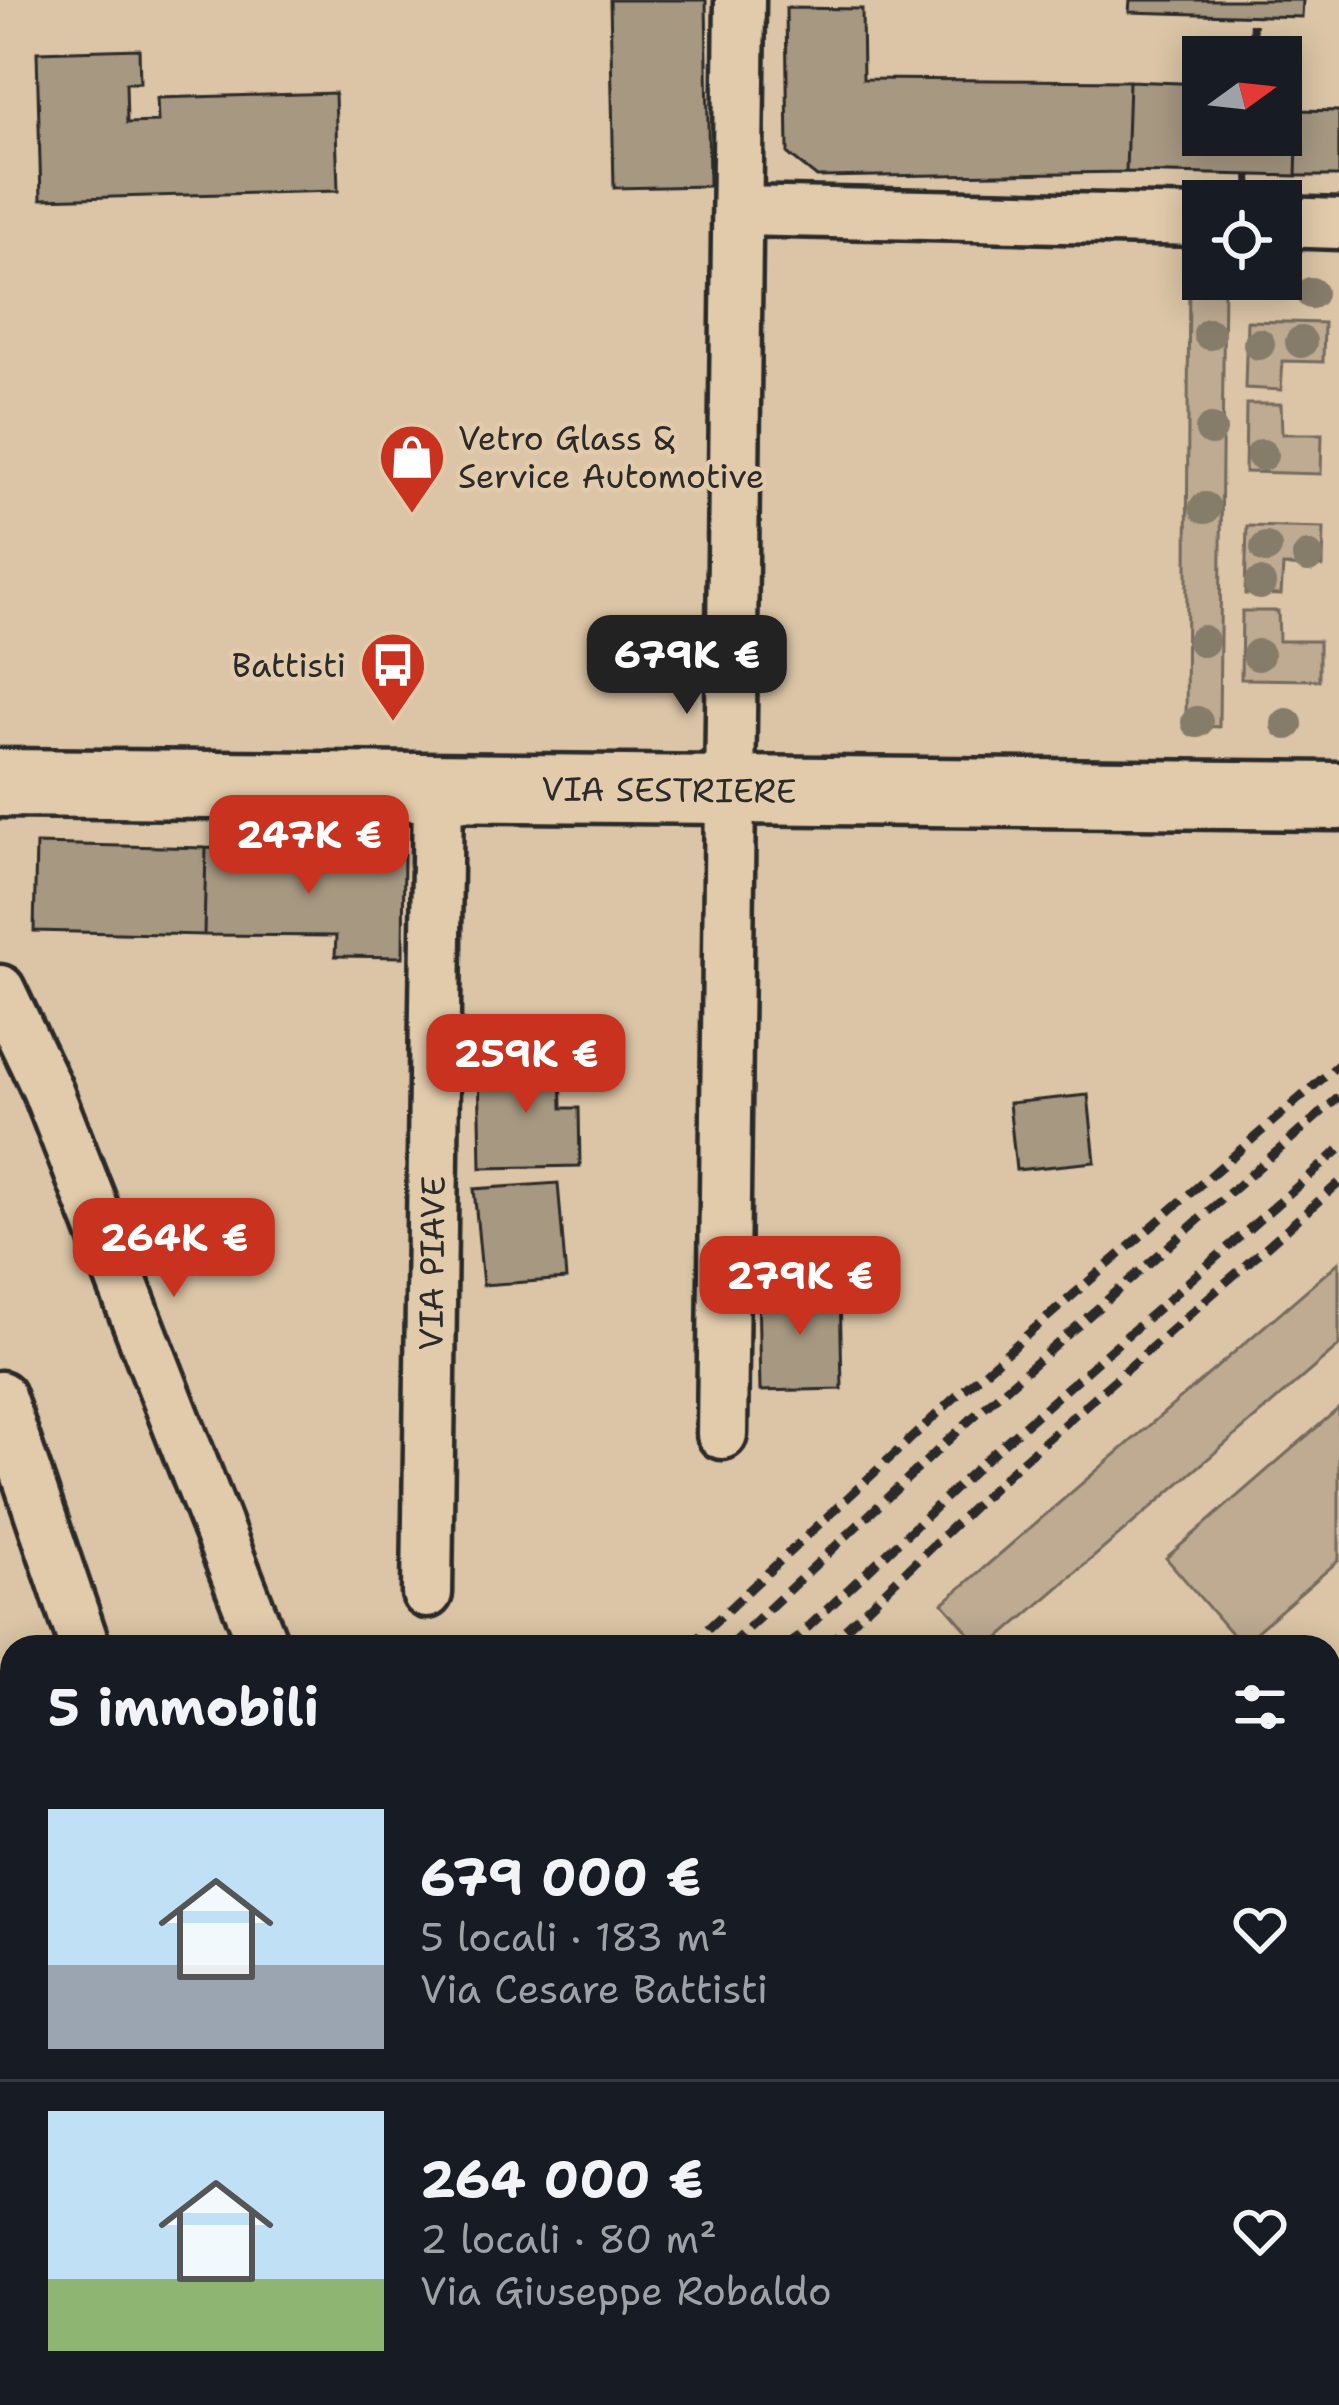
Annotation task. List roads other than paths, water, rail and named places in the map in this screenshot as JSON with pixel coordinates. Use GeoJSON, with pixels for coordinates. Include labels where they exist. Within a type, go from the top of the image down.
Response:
{"type":"FeatureCollection","features":[{"type":"Feature","properties":{"kind":"main road","name":"VIA SESTRIERE"},"geometry":{"type":"LineString","coordinates":[[0,783],[728,794],[1339,796]]}},
{"type":"Feature","properties":{"kind":"street"},"geometry":{"type":"LineString","coordinates":[[722,1434],[740,0]]}},
{"type":"Feature","properties":{"kind":"street"},"geometry":{"type":"LineString","coordinates":[[740,211],[1182,221]]}},
{"type":"Feature","properties":{"kind":"street"},"geometry":{"type":"LineString","coordinates":[[1302,223],[1339,224]]}},
{"type":"Feature","properties":{"kind":"street","name":"VIA PIAVE"},"geometry":{"type":"LineString","coordinates":[[427,1593],[438,790]]}},
{"type":"Feature","properties":{"kind":"street"},"geometry":{"type":"LineString","coordinates":[[0,990],[47,1089],[258,1635]]}},
{"type":"Feature","properties":{"kind":"street"},"geometry":{"type":"LineString","coordinates":[[0,1396],[13,1469],[80,1635]]}},
{"type":"Feature","properties":{"kind":"railway"},"geometry":{"type":"LineString","coordinates":[[701,1635],[951,1401],[1339,1064]]}},
{"type":"Feature","properties":{"kind":"railway"},"geometry":{"type":"LineString","coordinates":[[741,1635],[971,1419],[1339,1097]]}},
{"type":"Feature","properties":{"kind":"railway"},"geometry":{"type":"LineString","coordinates":[[800,1635],[995,1451],[1339,1150]]}},
{"type":"Feature","properties":{"kind":"railway"},"geometry":{"type":"LineString","coordinates":[[839,1635],[1013,1469],[1339,1183]]}},
{"type":"Feature","properties":{"kind":"place","name":"Vetro Glass & Service Automotive"},"geometry":{"type":"Point","coordinates":[412,516]}},
{"type":"Feature","properties":{"kind":"place","name":"Battisti"},"geometry":{"type":"Point","coordinates":[393,724]}}]}
